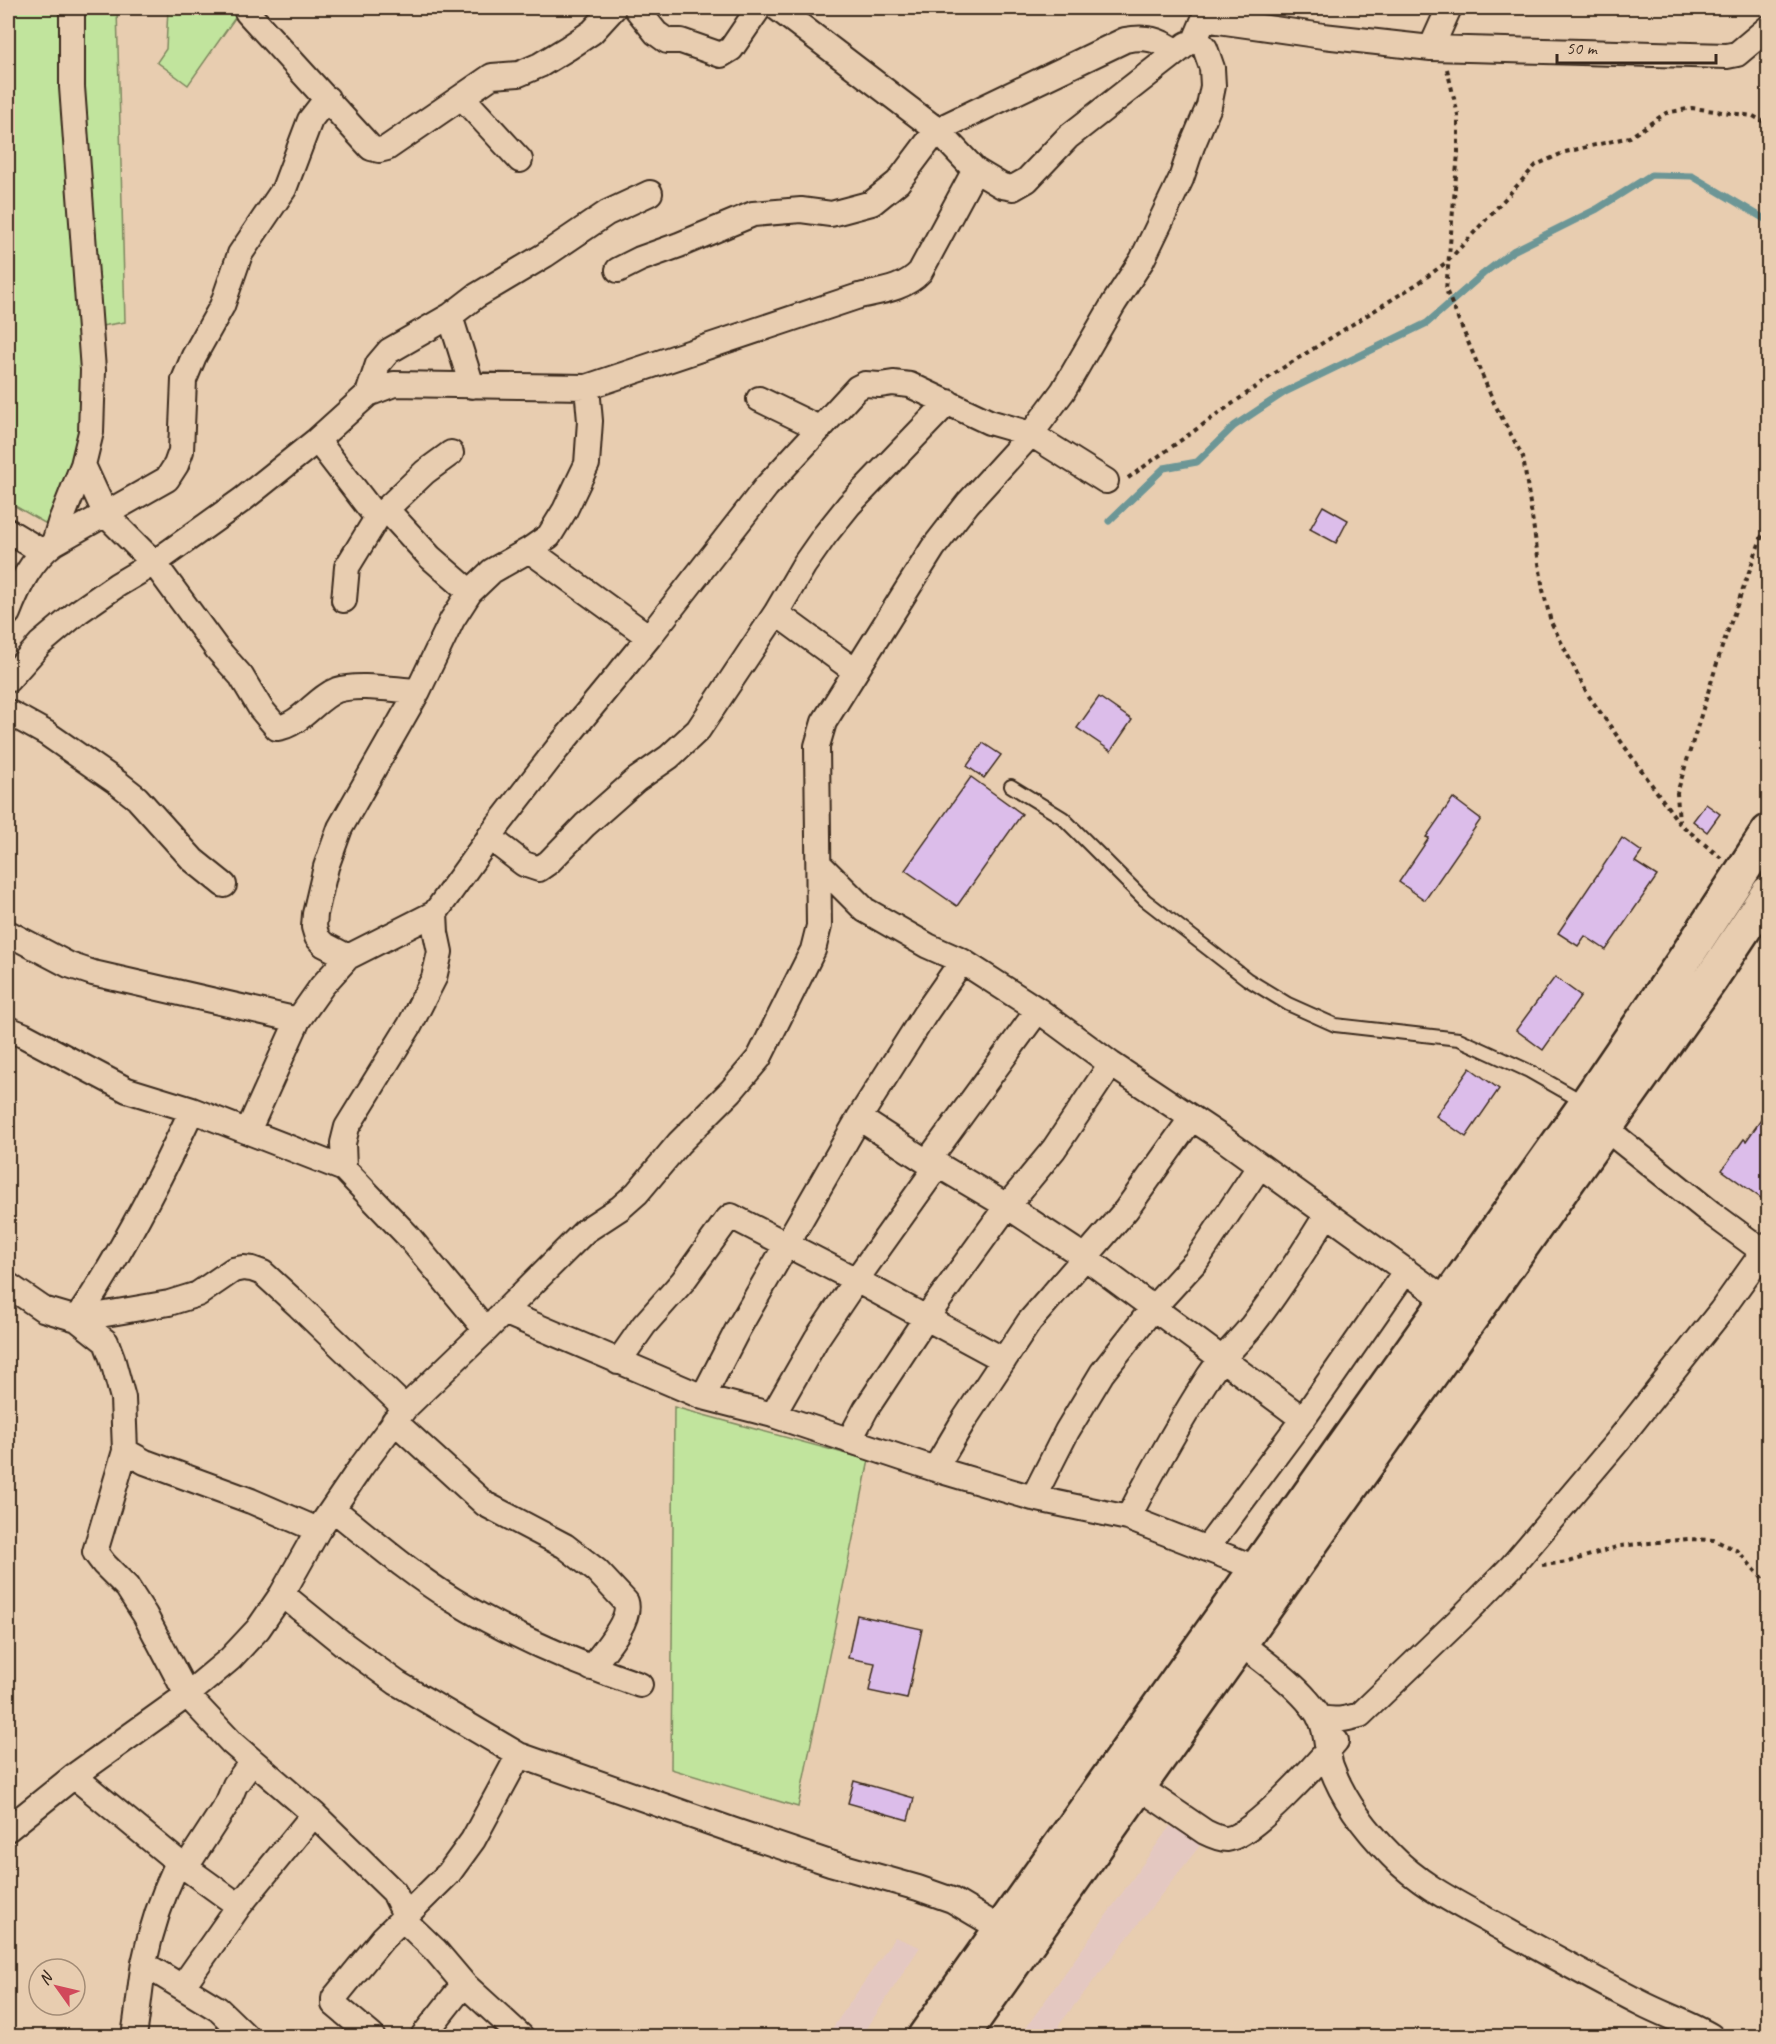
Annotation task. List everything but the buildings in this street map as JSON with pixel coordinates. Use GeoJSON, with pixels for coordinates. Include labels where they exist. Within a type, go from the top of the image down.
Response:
{"type":"FeatureCollection","features":[{"type":"Feature","properties":{"kind":"street"},"geometry":{"type":"LineString","coordinates":[[8,613],[20,585],[48,548],[60,523],[83,465],[91,432],[93,370],[72,87],[72,8]]}},
{"type":"Feature","properties":{"kind":"street"},"geometry":{"type":"LineString","coordinates":[[247,12],[371,148],[380,150],[387,148],[492,76],[519,74],[540,65],[591,32],[614,8]]}},
{"type":"Feature","properties":{"kind":"street"},"geometry":{"type":"LineString","coordinates":[[636,8],[656,33],[667,40],[681,41],[721,54],[731,49],[759,8]]}},
{"type":"Feature","properties":{"kind":"street"},"geometry":{"type":"LineString","coordinates":[[777,8],[937,130],[975,170],[1002,186],[1013,188],[1027,180],[1068,137],[1176,52],[1203,21]]}},
{"type":"Feature","properties":{"kind":"street"},"geometry":{"type":"LineString","coordinates":[[1438,49],[1449,8]]}},
{"type":"Feature","properties":{"kind":"street"},"geometry":{"type":"LineString","coordinates":[[1203,21],[1438,49],[1726,56],[1737,54],[1768,28]]}},
{"type":"Feature","properties":{"kind":"street"},"geometry":{"type":"LineString","coordinates":[[8,1829],[74,1776],[187,1695],[230,1659],[258,1629],[282,1594],[318,1530],[399,1414],[585,1231],[637,1194],[679,1143],[759,1058],[813,950],[819,926],[817,746],[824,722],[933,548],[968,503],[1031,434],[1063,391],[1142,260],[1181,179],[1209,106],[1213,87],[1212,68],[1205,48],[1203,21]]}},
{"type":"Feature","properties":{"kind":"street"},"geometry":{"type":"LineString","coordinates":[[618,270],[753,214],[801,210],[831,214],[873,203],[898,182],[937,130],[1125,40],[1144,38],[1156,40],[1176,52]]}},
{"type":"Feature","properties":{"kind":"street"},"geometry":{"type":"LineString","coordinates":[[462,97],[520,160]]}},
{"type":"Feature","properties":{"kind":"street"},"geometry":{"type":"LineString","coordinates":[[48,548],[166,479],[176,465],[181,451],[184,380],[194,356],[222,306],[240,254],[284,189],[310,120],[327,98]]}},
{"type":"Feature","properties":{"kind":"street"},"geometry":{"type":"LineString","coordinates":[[8,680],[40,644],[78,612],[154,563],[242,500],[317,440],[368,394],[394,384],[587,387],[849,299],[899,286],[912,280],[920,272],[975,170]]}},
{"type":"Feature","properties":{"kind":"street"},"geometry":{"type":"LineString","coordinates":[[368,394],[378,364],[388,351],[450,316],[476,296],[545,255],[607,213],[650,193]]}},
{"type":"Feature","properties":{"kind":"street"},"geometry":{"type":"LineString","coordinates":[[450,316],[472,386]]}},
{"type":"Feature","properties":{"kind":"street"},"geometry":{"type":"LineString","coordinates":[[248,1131],[298,1020],[322,986],[348,957],[435,913],[489,837],[557,749],[649,637],[766,487],[849,395],[865,384],[910,385],[989,422],[1031,434],[1106,480]]}},
{"type":"Feature","properties":{"kind":"street"},"geometry":{"type":"LineString","coordinates":[[348,957],[323,944],[314,927],[326,867],[340,828],[418,691],[452,620],[470,592],[492,571],[549,536],[565,510],[587,464],[590,421],[587,387]]}},
{"type":"Feature","properties":{"kind":"street"},"geometry":{"type":"LineString","coordinates":[[759,399],[819,428]]}},
{"type":"Feature","properties":{"kind":"street"},"geometry":{"type":"LineString","coordinates":[[489,837],[524,864],[539,869],[636,780],[669,757],[698,730],[776,613],[804,565],[849,505],[948,402]]}},
{"type":"Feature","properties":{"kind":"street"},"geometry":{"type":"LineString","coordinates":[[317,440],[382,514],[470,592]]}},
{"type":"Feature","properties":{"kind":"street"},"geometry":{"type":"LineString","coordinates":[[344,600],[347,567],[382,514],[425,472],[451,453]]}},
{"type":"Feature","properties":{"kind":"street"},"geometry":{"type":"LineString","coordinates":[[83,465],[106,515],[154,563],[217,649],[241,676],[261,709],[277,728],[288,725],[336,691],[350,687],[418,691]]}},
{"type":"Feature","properties":{"kind":"street"},"geometry":{"type":"LineString","coordinates":[[8,531],[48,548]]}},
{"type":"Feature","properties":{"kind":"street"},"geometry":{"type":"LineString","coordinates":[[529,550],[649,637]]}},
{"type":"Feature","properties":{"kind":"street"},"geometry":{"type":"LineString","coordinates":[[776,613],[855,671]]}},
{"type":"Feature","properties":{"kind":"street"},"geometry":{"type":"LineString","coordinates":[[8,712],[46,733],[137,798],[193,860],[224,885]]}},
{"type":"Feature","properties":{"kind":"street"},"geometry":{"type":"LineString","coordinates":[[962,2037],[1240,1644],[1596,1116],[1682,963],[1768,832]]}},
{"type":"Feature","properties":{"kind":"street"},"geometry":{"type":"LineString","coordinates":[[820,865],[865,910],[928,946],[962,961],[1038,1010],[1191,1119],[1222,1138],[1259,1167],[1446,1300]]}},
{"type":"Feature","properties":{"kind":"street"},"geometry":{"type":"LineString","coordinates":[[926,2037],[1446,1300],[1711,979],[1768,893]]}},
{"type":"Feature","properties":{"kind":"street"},"geometry":{"type":"LineString","coordinates":[[344,1168],[343,1143],[347,1127],[410,1025],[434,978],[440,952],[435,913]]}},
{"type":"Feature","properties":{"kind":"street"},"geometry":{"type":"LineString","coordinates":[[8,933],[69,965],[93,973],[298,1020]]}},
{"type":"Feature","properties":{"kind":"street"},"geometry":{"type":"LineString","coordinates":[[704,1397],[738,1329],[859,1118],[925,1014],[962,961]]}},
{"type":"Feature","properties":{"kind":"street"},"geometry":{"type":"LineString","coordinates":[[773,1415],[817,1338],[932,1163],[1038,1010]]}},
{"type":"Feature","properties":{"kind":"street"},"geometry":{"type":"LineString","coordinates":[[8,1029],[127,1090],[192,1110],[344,1168],[408,1236],[486,1330]]}},
{"type":"Feature","properties":{"kind":"street"},"geometry":{"type":"LineString","coordinates":[[849,1441],[866,1409],[926,1318],[1007,1206],[1054,1149],[1112,1064]]}},
{"type":"Feature","properties":{"kind":"street"},"geometry":{"type":"LineString","coordinates":[[77,1319],[155,1190],[192,1110]]}},
{"type":"Feature","properties":{"kind":"street"},"geometry":{"type":"LineString","coordinates":[[1139,1787],[1205,1832],[1226,1839],[1236,1836],[1263,1818],[1360,1715],[1512,1566],[1625,1432],[1721,1311],[1766,1248],[1711,1213],[1596,1116]]}},
{"type":"Feature","properties":{"kind":"street"},"geometry":{"type":"LineString","coordinates":[[859,1118],[1007,1206],[1086,1258],[1303,1419]]}},
{"type":"Feature","properties":{"kind":"street"},"geometry":{"type":"LineString","coordinates":[[935,1469],[964,1420],[1029,1322],[1126,1210],[1191,1119]]}},
{"type":"Feature","properties":{"kind":"street"},"geometry":{"type":"LineString","coordinates":[[1033,1498],[1067,1431],[1102,1373],[1153,1308],[1196,1261],[1259,1167]]}},
{"type":"Feature","properties":{"kind":"street"},"geometry":{"type":"LineString","coordinates":[[1128,1518],[1149,1478],[1221,1359],[1248,1330],[1280,1288],[1327,1214]]}},
{"type":"Feature","properties":{"kind":"street"},"geometry":{"type":"LineString","coordinates":[[618,1362],[728,1218],[734,1217],[1005,1360]]}},
{"type":"Feature","properties":{"kind":"street"},"geometry":{"type":"LineString","coordinates":[[77,1319],[169,1303],[198,1294],[233,1270],[252,1269],[263,1274],[292,1300],[485,1504],[565,1546],[597,1571],[626,1602],[628,1607],[624,1620],[591,1668]]}},
{"type":"Feature","properties":{"kind":"street"},"geometry":{"type":"LineString","coordinates":[[1207,1548],[1303,1419],[1405,1272]]}},
{"type":"Feature","properties":{"kind":"street"},"geometry":{"type":"LineString","coordinates":[[8,1285],[43,1309],[77,1319],[106,1342],[123,1398],[125,1451],[95,1552],[127,1587],[145,1615],[187,1695],[252,1762],[314,1814],[394,1892],[403,1916],[410,1926],[464,1984],[521,2037]]}},
{"type":"Feature","properties":{"kind":"street"},"geometry":{"type":"LineString","coordinates":[[504,1312],[704,1397],[773,1415],[935,1469],[1033,1498],[1128,1518],[1256,1568]]}},
{"type":"Feature","properties":{"kind":"street"},"geometry":{"type":"LineString","coordinates":[[125,1451],[154,1466],[251,1501],[318,1530]]}},
{"type":"Feature","properties":{"kind":"street"},"geometry":{"type":"LineString","coordinates":[[333,1509],[401,1563],[452,1599],[496,1625],[591,1668],[640,1685]]}},
{"type":"Feature","properties":{"kind":"street"},"geometry":{"type":"LineString","coordinates":[[282,1594],[346,1646],[397,1683],[519,1755],[732,1830],[952,1900],[1001,1929]]}},
{"type":"Feature","properties":{"kind":"street"},"geometry":{"type":"LineString","coordinates":[[1240,1644],[1273,1668],[1299,1692],[1319,1717],[1335,1776],[1372,1835],[1407,1871],[1424,1883],[1579,1971],[1711,2037]]}},
{"type":"Feature","properties":{"kind":"street"},"geometry":{"type":"LineString","coordinates":[[1319,1717],[1338,1720],[1360,1715]]}},
{"type":"Feature","properties":{"kind":"street"},"geometry":{"type":"LineString","coordinates":[[372,2037],[334,2004],[333,2000],[365,1958],[403,1916],[424,1899],[448,1873],[473,1840],[519,1755]]}},
{"type":"Feature","properties":{"kind":"street"},"geometry":{"type":"LineString","coordinates":[[134,2037],[144,1964],[167,1885],[224,1810],[235,1785],[252,1762]]}},
{"type":"Feature","properties":{"kind":"street"},"geometry":{"type":"LineString","coordinates":[[74,1776],[182,1865],[239,1906]]}},
{"type":"Feature","properties":{"kind":"street"},"geometry":{"type":"LineString","coordinates":[[182,1987],[239,1906],[314,1814]]}},
{"type":"Feature","properties":{"kind":"street"},"geometry":{"type":"LineString","coordinates":[[144,1964],[218,2009],[246,2037]]}},
{"type":"Feature","properties":{"kind":"street"},"geometry":{"type":"LineString","coordinates":[[423,2037],[464,1984]]}},
{"type":"Feature","properties":{"kind":"lane"},"geometry":{"type":"LineString","coordinates":[[1011,786],[1063,818],[1145,900],[1247,979],[1288,1004],[1335,1025],[1459,1039],[1529,1071],[1596,1116]]}},
{"type":"Feature","properties":{"kind":"path"},"geometry":{"type":"LineString","coordinates":[[1438,49],[1458,115],[1458,153],[1446,290],[1494,403],[1523,458],[1542,590],[1551,622],[1588,695],[1679,824],[1740,874]]}},
{"type":"Feature","properties":{"kind":"path"},"geometry":{"type":"LineString","coordinates":[[1106,480],[1119,481],[1128,478],[1281,369],[1412,288],[1448,261],[1536,165],[1565,152],[1630,137],[1666,113],[1692,108],[1753,116],[1768,124]]}},
{"type":"Feature","properties":{"kind":"path"},"geometry":{"type":"LineString","coordinates":[[1679,824],[1677,793],[1722,647],[1768,519]]}},
{"type":"Feature","properties":{"kind":"path"},"geometry":{"type":"LineString","coordinates":[[1512,1566],[1568,1562],[1620,1546],[1688,1539],[1714,1540],[1738,1551],[1768,1585]]}},
{"type":"Feature","properties":{"kind":"shaded area"},"geometry":{"type":"Polygon","coordinates":[[[1170,1826],[1202,1843],[1058,2026],[1070,2036],[1020,2036],[1170,1826]]]}},
{"type":"Feature","properties":{"kind":"shaded area"},"geometry":{"type":"Polygon","coordinates":[[[895,1937],[920,1947],[862,2036],[827,2036],[895,1937]]]}},
{"type":"Feature","properties":{"kind":"green space"},"geometry":{"type":"Polygon","coordinates":[[[8,8],[117,8],[125,322],[90,328],[71,538],[8,502],[8,8]]]}},
{"type":"Feature","properties":{"kind":"green space"},"geometry":{"type":"Polygon","coordinates":[[[168,8],[242,8],[188,85],[157,62],[166,49],[168,8]]]}},
{"type":"Feature","properties":{"kind":"green space"},"geometry":{"type":"Polygon","coordinates":[[[674,1407],[869,1460],[798,1807],[671,1769],[674,1407]]]}},
{"type":"Feature","properties":{"kind":"waterway"},"geometry":{"type":"LineString","coordinates":[[1109,521],[1164,468],[1197,462],[1234,426],[1285,392],[1427,323],[1513,251],[1597,209],[1651,175],[1692,176],[1768,221]]}}]}
